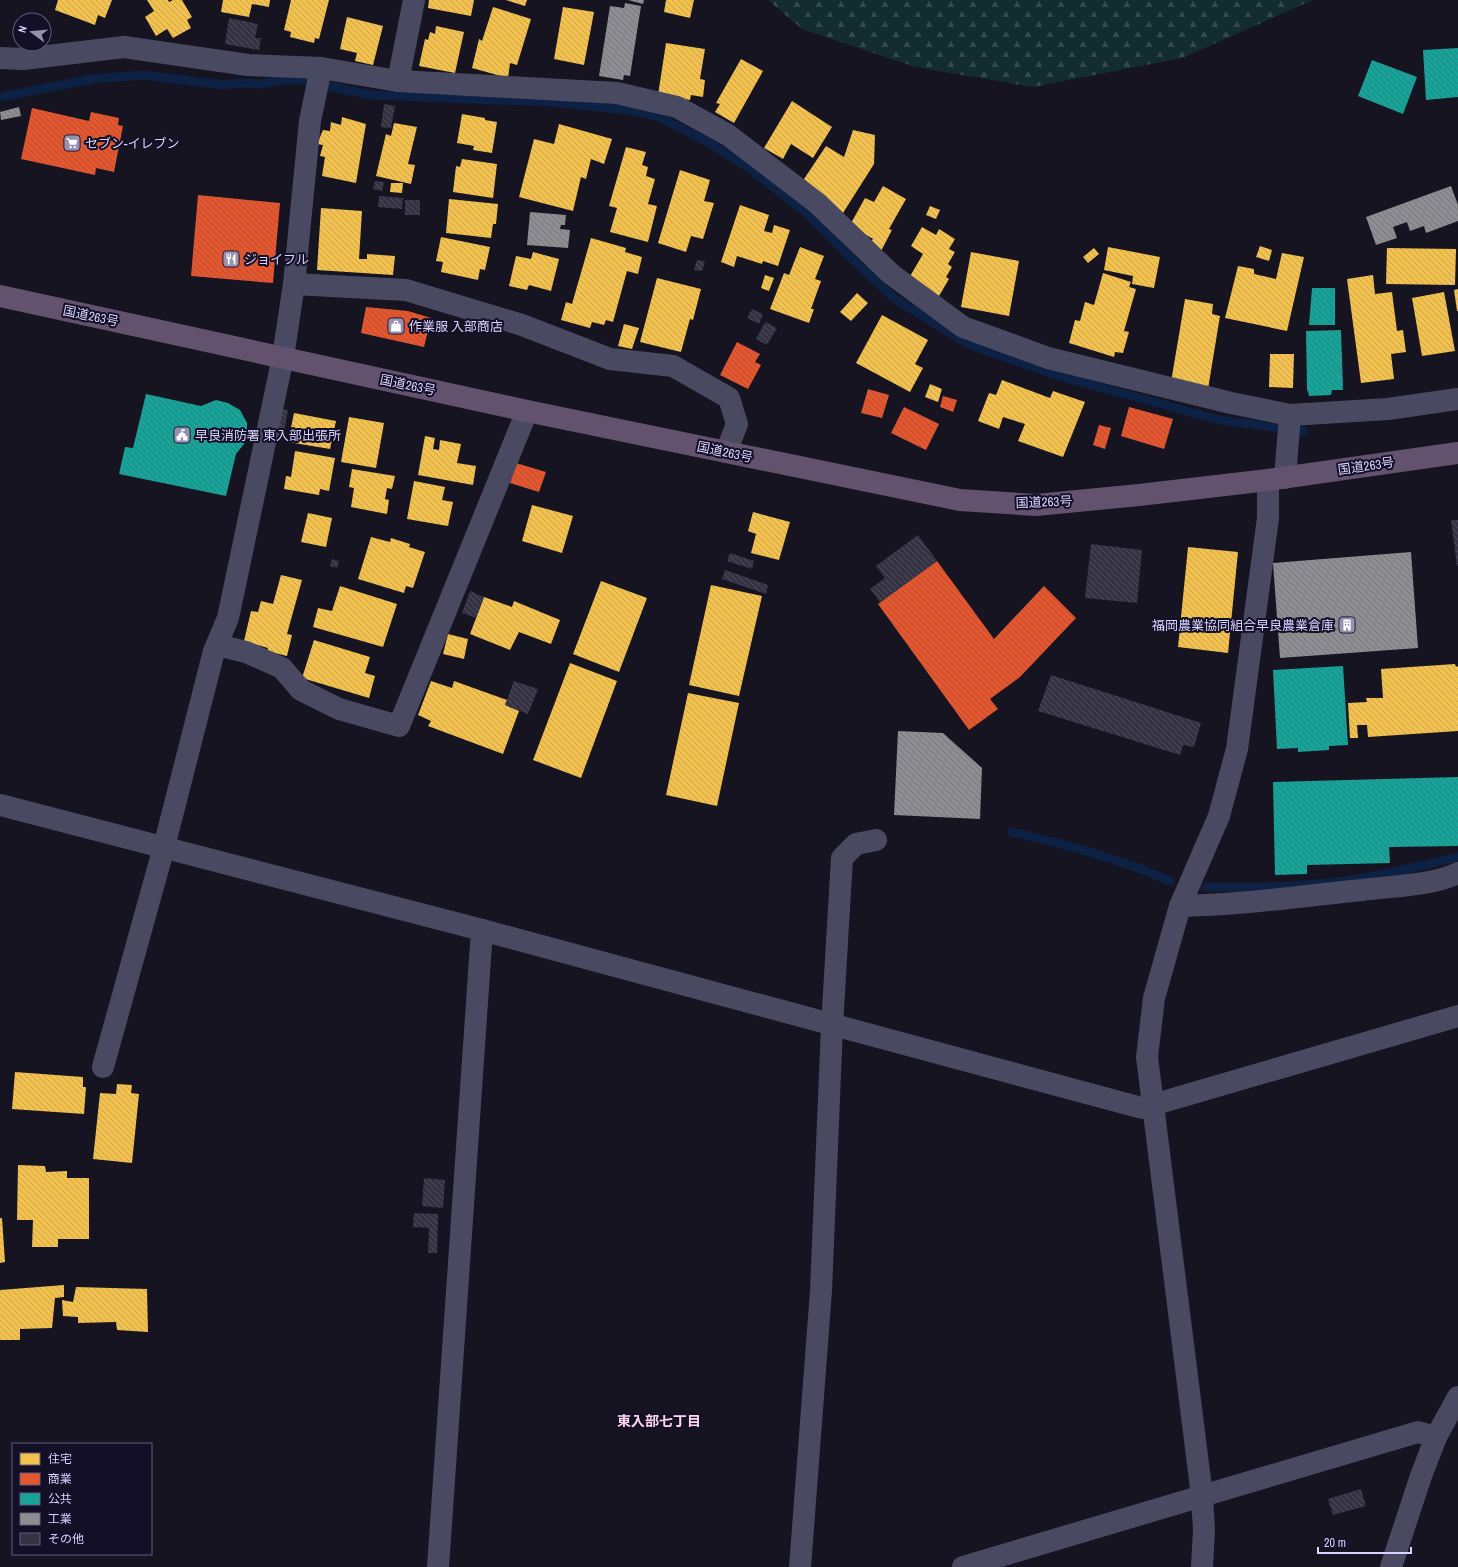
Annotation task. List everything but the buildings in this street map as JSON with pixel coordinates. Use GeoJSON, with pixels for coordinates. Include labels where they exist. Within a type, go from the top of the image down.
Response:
{"type":"FeatureCollection","features":[{"type":"Feature","properties":{"kind":"highway","name":"国道263号"},"geometry":{"type":"LineString","coordinates":[[0,296],[527,411],[960,500],[1036,505],[1277,479],[1458,453]]}},
{"type":"Feature","properties":{"kind":"street"},"geometry":{"type":"LineString","coordinates":[[398,81],[414,0]]}},
{"type":"Feature","properties":{"kind":"street"},"geometry":{"type":"LineString","coordinates":[[0,58],[23,59],[124,47],[248,65],[321,68],[398,81],[616,93],[677,107],[728,135],[817,203],[891,274],[963,327],[1048,358],[1231,403],[1290,415],[1388,409],[1458,399]]}},
{"type":"Feature","properties":{"kind":"street"},"geometry":{"type":"LineString","coordinates":[[103,1067],[164,847],[217,645],[228,618],[283,357],[294,284],[310,121],[321,68]]}},
{"type":"Feature","properties":{"kind":"street"},"geometry":{"type":"LineString","coordinates":[[294,284],[406,290],[522,325],[610,359],[673,366],[729,398],[737,424],[726,452]]}},
{"type":"Feature","properties":{"kind":"street"},"geometry":{"type":"LineString","coordinates":[[217,645],[246,652],[282,668],[301,690],[339,709],[399,726],[527,411]]}},
{"type":"Feature","properties":{"kind":"street"},"geometry":{"type":"LineString","coordinates":[[1202,1567],[1204,1530],[1202,1496],[1148,1057],[1154,998],[1180,906],[1219,816],[1237,749],[1268,518],[1287,445],[1290,415]]}},
{"type":"Feature","properties":{"kind":"street"},"geometry":{"type":"LineString","coordinates":[[0,805],[482,930],[832,1026],[1142,1108],[1458,1016]]}},
{"type":"Feature","properties":{"kind":"street"},"geometry":{"type":"LineString","coordinates":[[800,1567],[821,1291],[832,1026],[842,858],[856,844],[876,840]]}},
{"type":"Feature","properties":{"kind":"street"},"geometry":{"type":"LineString","coordinates":[[1180,906],[1220,905],[1416,884],[1458,873]]}},
{"type":"Feature","properties":{"kind":"street"},"geometry":{"type":"LineString","coordinates":[[438,1567],[482,930]]}},
{"type":"Feature","properties":{"kind":"street"},"geometry":{"type":"LineString","coordinates":[[1391,1567],[1421,1476],[1436,1437],[1458,1397]]}},
{"type":"Feature","properties":{"kind":"street"},"geometry":{"type":"LineString","coordinates":[[963,1567],[1418,1432],[1436,1437]]}},
{"type":"Feature","properties":{"kind":"green space"},"geometry":{"type":"Polygon","coordinates":[[[768,0],[1313,0],[1182,58],[1033,87],[915,67],[802,29],[768,0]]]}},
{"type":"Feature","properties":{"kind":"waterway"},"geometry":{"type":"LineString","coordinates":[[0,97],[92,79],[143,75],[223,85],[239,83],[259,84],[284,80],[302,80],[370,95],[552,102],[635,111],[657,116],[708,142],[749,168],[809,215],[851,258],[895,299],[970,345],[1056,375],[1219,420],[1303,431]]}},
{"type":"Feature","properties":{"kind":"waterway"},"geometry":{"type":"LineString","coordinates":[[1012,832],[1072,847],[1131,865],[1170,881]]}},
{"type":"Feature","properties":{"kind":"waterway"},"geometry":{"type":"LineString","coordinates":[[1206,887],[1271,887],[1337,882],[1390,873],[1458,857]]}},
{"type":"Feature","properties":{"kind":"place","name":"セブン-イレブン"},"geometry":{"type":"Point","coordinates":[72,143]}},
{"type":"Feature","properties":{"kind":"place","name":"ジョイフル"},"geometry":{"type":"Point","coordinates":[231,259]}},
{"type":"Feature","properties":{"kind":"place","name":"作業服 入部商店"},"geometry":{"type":"Point","coordinates":[396,326]}},
{"type":"Feature","properties":{"kind":"place","name":"早良消防署 東入部出張所"},"geometry":{"type":"Point","coordinates":[182,435]}},
{"type":"Feature","properties":{"kind":"place","name":"福岡農業協同組合早良農業倉庫"},"geometry":{"type":"Point","coordinates":[1347,625]}},
{"type":"Feature","properties":{"kind":"district","name":"東入部七丁目"},"geometry":{"type":"Point","coordinates":[659,1421]}}]}
